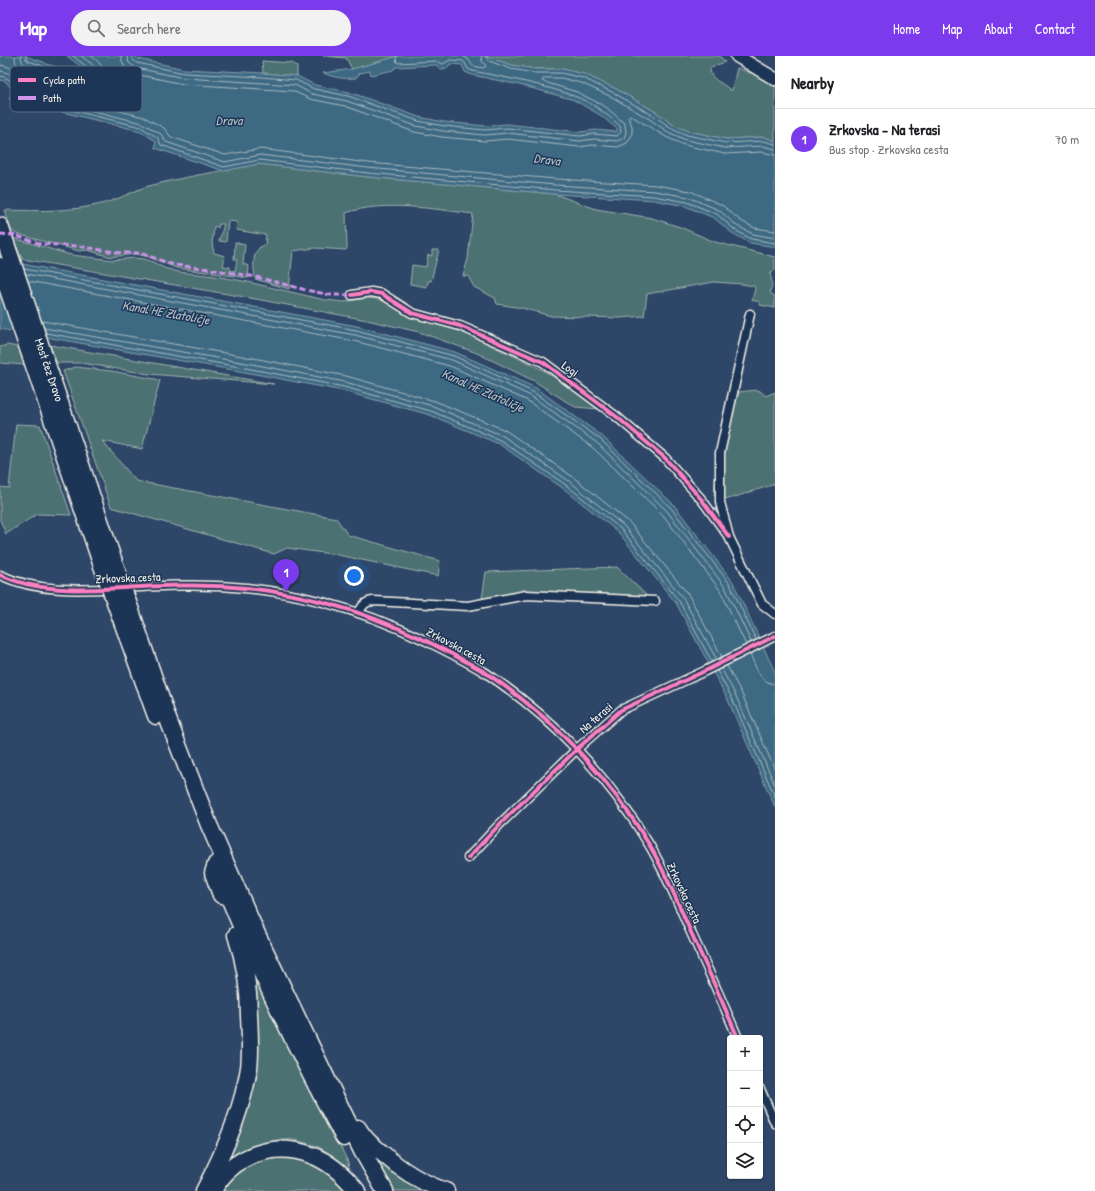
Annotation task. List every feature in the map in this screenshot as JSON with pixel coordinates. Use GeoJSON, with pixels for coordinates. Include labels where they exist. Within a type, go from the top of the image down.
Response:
{"type":"FeatureCollection","features":[{"type":"Feature","properties":{"kind":"highway","name":"Most čez Dravo"},"geometry":{"type":"LineString","coordinates":[[0,226],[90,513]]}},
{"type":"Feature","properties":{"kind":"highway","name":"Most čez Dravo"},"geometry":{"type":"LineString","coordinates":[[0,266],[90,513]]}},
{"type":"Feature","properties":{"kind":"highway"},"geometry":{"type":"LineString","coordinates":[[90,513],[125,612],[170,754],[198,826],[216,864],[246,938],[303,1062],[373,1191]]}},
{"type":"Feature","properties":{"kind":"highway"},"geometry":{"type":"LineString","coordinates":[[125,612],[208,825],[256,932],[362,1151],[386,1191]]}},
{"type":"Feature","properties":{"kind":"highway"},"geometry":{"type":"LineString","coordinates":[[204,1191],[236,1120],[249,1067],[250,1043],[249,993],[246,970],[213,873],[216,864]]}},
{"type":"Feature","properties":{"kind":"highway"},"geometry":{"type":"LineString","coordinates":[[337,1100],[346,1105],[363,1138],[400,1168],[432,1187],[446,1191]]}},
{"type":"Feature","properties":{"kind":"highway"},"geometry":{"type":"LineString","coordinates":[[213,1191],[225,1174],[237,1163],[249,1156],[262,1152],[289,1150],[312,1155],[323,1161],[347,1179],[357,1191]]}},
{"type":"Feature","properties":{"kind":"street"},"geometry":{"type":"LineString","coordinates":[[737,56],[775,79]]}},
{"type":"Feature","properties":{"kind":"street","name":"Logi"},"geometry":{"type":"LineString","coordinates":[[352,295],[371,292],[382,294],[412,313],[460,326],[543,362],[617,417],[665,458],[702,500],[729,537],[762,604],[775,614]]}},
{"type":"Feature","properties":{"kind":"street","name":"Logi"},"geometry":{"type":"LineString","coordinates":[[729,537],[720,502],[720,453],[750,314]]}},
{"type":"Feature","properties":{"kind":"street","name":"Zrkovska cesta"},"geometry":{"type":"LineString","coordinates":[[0,575],[27,585],[54,589],[79,590],[191,585],[253,588],[336,605],[359,613],[424,639],[484,672],[533,708],[576,748],[589,761],[628,811],[651,847],[672,889],[737,1035]]}},
{"type":"Feature","properties":{"kind":"street"},"geometry":{"type":"LineString","coordinates":[[359,613],[364,604],[370,601],[468,606],[526,595],[655,601]]}},
{"type":"Feature","properties":{"kind":"street","name":"Na terasi"},"geometry":{"type":"LineString","coordinates":[[468,858],[576,748],[621,710],[705,671],[775,636]]}},
{"type":"Feature","properties":{"kind":"street"},"geometry":{"type":"LineString","coordinates":[[763,1095],[775,1123]]}},
{"type":"Feature","properties":{"kind":"green space"},"geometry":{"type":"Polygon","coordinates":[[[323,56],[399,56],[352,69],[346,58],[323,56]]]}},
{"type":"Feature","properties":{"kind":"green space"},"geometry":{"type":"Polygon","coordinates":[[[483,56],[720,56],[725,62],[711,67],[711,73],[715,79],[730,90],[732,90],[737,68],[751,73],[752,71],[775,86],[775,141],[765,137],[726,139],[688,131],[672,124],[656,112],[616,89],[584,74],[562,69],[535,69],[512,65],[483,56]]]}},
{"type":"Feature","properties":{"kind":"green space"},"geometry":{"type":"Polygon","coordinates":[[[262,61],[292,63],[297,67],[297,76],[263,73],[262,61]]]}},
{"type":"Feature","properties":{"kind":"green space"},"geometry":{"type":"Polygon","coordinates":[[[259,164],[368,177],[555,194],[596,209],[652,218],[680,227],[715,242],[775,257],[775,270],[770,274],[772,287],[770,291],[771,294],[775,296],[775,308],[760,305],[760,302],[752,300],[755,289],[754,286],[714,282],[647,294],[644,316],[620,318],[551,316],[522,308],[497,304],[495,298],[474,287],[468,276],[463,276],[468,259],[473,214],[442,210],[392,206],[361,209],[346,213],[346,250],[315,248],[293,251],[289,289],[255,279],[255,254],[260,247],[265,245],[266,235],[236,230],[237,222],[228,221],[226,242],[219,241],[224,224],[219,224],[218,228],[216,226],[214,227],[212,243],[214,253],[225,256],[223,266],[230,267],[230,270],[235,271],[237,260],[234,259],[235,242],[245,245],[243,264],[249,266],[248,278],[176,268],[149,257],[136,254],[111,257],[87,250],[79,251],[17,234],[11,230],[5,210],[72,209],[98,205],[159,183],[259,164]]]}},
{"type":"Feature","properties":{"kind":"green space"},"geometry":{"type":"Polygon","coordinates":[[[13,238],[71,255],[113,260],[134,258],[143,259],[164,268],[179,272],[215,276],[248,282],[325,300],[344,302],[366,298],[379,299],[416,318],[460,331],[529,363],[548,373],[599,409],[575,407],[534,381],[477,353],[419,332],[367,320],[245,297],[22,259],[13,238]]]}},
{"type":"Feature","properties":{"kind":"green space"},"geometry":{"type":"Polygon","coordinates":[[[432,250],[439,250],[431,281],[428,281],[427,287],[410,284],[412,265],[426,267],[428,255],[432,256],[432,250]]]}},
{"type":"Feature","properties":{"kind":"green space"},"geometry":{"type":"Polygon","coordinates":[[[7,345],[18,347],[24,365],[0,363],[0,347],[7,345]]]}},
{"type":"Feature","properties":{"kind":"green space"},"geometry":{"type":"Polygon","coordinates":[[[50,345],[274,384],[149,374],[81,363],[57,363],[50,345]]]}},
{"type":"Feature","properties":{"kind":"green space"},"geometry":{"type":"Polygon","coordinates":[[[76,367],[111,371],[160,380],[142,449],[102,441],[136,481],[336,518],[348,535],[440,561],[438,576],[338,555],[287,548],[274,554],[111,507],[63,371],[76,367]]]}},
{"type":"Feature","properties":{"kind":"green space"},"geometry":{"type":"Polygon","coordinates":[[[760,391],[766,396],[775,392],[775,484],[729,499],[714,495],[720,432],[723,419],[733,412],[739,392],[760,391]]]}},
{"type":"Feature","properties":{"kind":"green space"},"geometry":{"type":"Polygon","coordinates":[[[16,424],[40,425],[71,515],[37,514],[6,534],[0,520],[0,487],[9,488],[16,424]]]}},
{"type":"Feature","properties":{"kind":"green space"},"geometry":{"type":"Polygon","coordinates":[[[617,567],[647,596],[524,591],[482,599],[486,572],[617,567]]]}},
{"type":"Feature","properties":{"kind":"green space"},"geometry":{"type":"Polygon","coordinates":[[[251,964],[348,1162],[349,1169],[335,1157],[317,1146],[294,1140],[281,1139],[259,1145],[241,1153],[216,1178],[240,1119],[251,964]]]}},
{"type":"Feature","properties":{"kind":"green space"},"geometry":{"type":"Polygon","coordinates":[[[261,1155],[315,1161],[351,1191],[217,1191],[227,1176],[261,1155]]]}},
{"type":"Feature","properties":{"kind":"green space"},"geometry":{"type":"Polygon","coordinates":[[[374,1155],[436,1191],[394,1191],[374,1155]]]}},
{"type":"Feature","properties":{"kind":"water","name":"Drava"},"geometry":{"type":"Polygon","coordinates":[[[0,56],[26,56],[54,66],[10,66],[10,87],[5,81],[0,80],[0,56]]]}},
{"type":"Feature","properties":{"kind":"water","name":"Drava"},"geometry":{"type":"Polygon","coordinates":[[[67,56],[134,56],[139,59],[184,69],[297,76],[315,85],[349,92],[419,117],[444,122],[486,126],[507,124],[580,132],[595,130],[617,132],[617,129],[600,115],[574,100],[524,86],[472,75],[465,72],[462,65],[450,64],[448,68],[441,69],[436,65],[396,67],[393,70],[371,75],[370,71],[360,73],[356,78],[335,77],[323,73],[352,69],[399,56],[483,56],[512,65],[535,69],[562,69],[584,74],[616,89],[656,112],[672,124],[688,131],[726,139],[765,137],[775,141],[775,248],[750,243],[732,233],[714,218],[685,206],[654,200],[555,194],[368,177],[259,164],[224,171],[155,148],[156,141],[140,131],[62,112],[142,112],[142,66],[80,66],[67,56]]]}},
{"type":"Feature","properties":{"kind":"water","name":"Kanal HE Zlatoličje"},"geometry":{"type":"Polygon","coordinates":[[[0,260],[357,326],[455,352],[536,388],[602,436],[674,505],[733,582],[775,672],[775,807],[727,698],[676,603],[618,532],[564,489],[499,444],[430,415],[343,391],[0,329],[0,260]]]}},
{"type":"Feature","properties":{"kind":"marked path"},"geometry":{"type":"LineString","coordinates":[[0,234],[13,235],[41,244],[77,246],[121,253],[140,253],[174,265],[210,269],[256,277],[331,295],[352,295]]}},
{"type":"Feature","properties":{"kind":"cycle path"},"geometry":{"type":"LineString","coordinates":[[352,295],[371,292],[382,294],[412,313],[460,326],[543,362],[617,417],[665,458],[702,500],[729,537]]}},
{"type":"Feature","properties":{"kind":"cycle path"},"geometry":{"type":"LineString","coordinates":[[0,575],[15,581],[45,588],[76,590],[164,586],[205,586],[262,590],[291,595],[319,601],[373,618],[426,641],[486,673],[534,709],[556,729],[597,773],[634,821],[650,846],[666,876],[737,1035]]}},
{"type":"Feature","properties":{"kind":"cycle path"},"geometry":{"type":"LineString","coordinates":[[468,858],[500,824],[577,749],[621,710],[705,671],[775,636]]}},
{"type":"Feature","properties":{"kind":"place","name":"Zrkovska - Na terasi"},"geometry":{"type":"Point","coordinates":[286,592]}}]}
